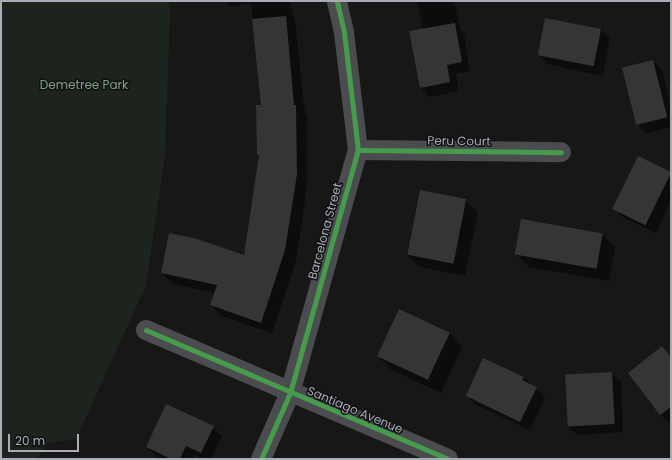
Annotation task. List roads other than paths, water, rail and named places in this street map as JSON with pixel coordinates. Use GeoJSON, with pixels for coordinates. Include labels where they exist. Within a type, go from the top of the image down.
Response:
{"type":"FeatureCollection","features":[{"type":"Feature","properties":{"kind":"street","name":"Barcelona Street"},"geometry":{"type":"LineString","coordinates":[[260,459],[290,393],[358,150],[344,32],[337,1]]}},
{"type":"Feature","properties":{"kind":"street","name":"Peru Court"},"geometry":{"type":"LineString","coordinates":[[358,150],[560,152]]}},
{"type":"Feature","properties":{"kind":"street","name":"Santiago Avenue"},"geometry":{"type":"LineString","coordinates":[[146,330],[290,393],[448,459]]}},
{"type":"Feature","properties":{"kind":"park label","name":"Demetree Park"},"geometry":{"type":"Point","coordinates":[84,85]}}]}
